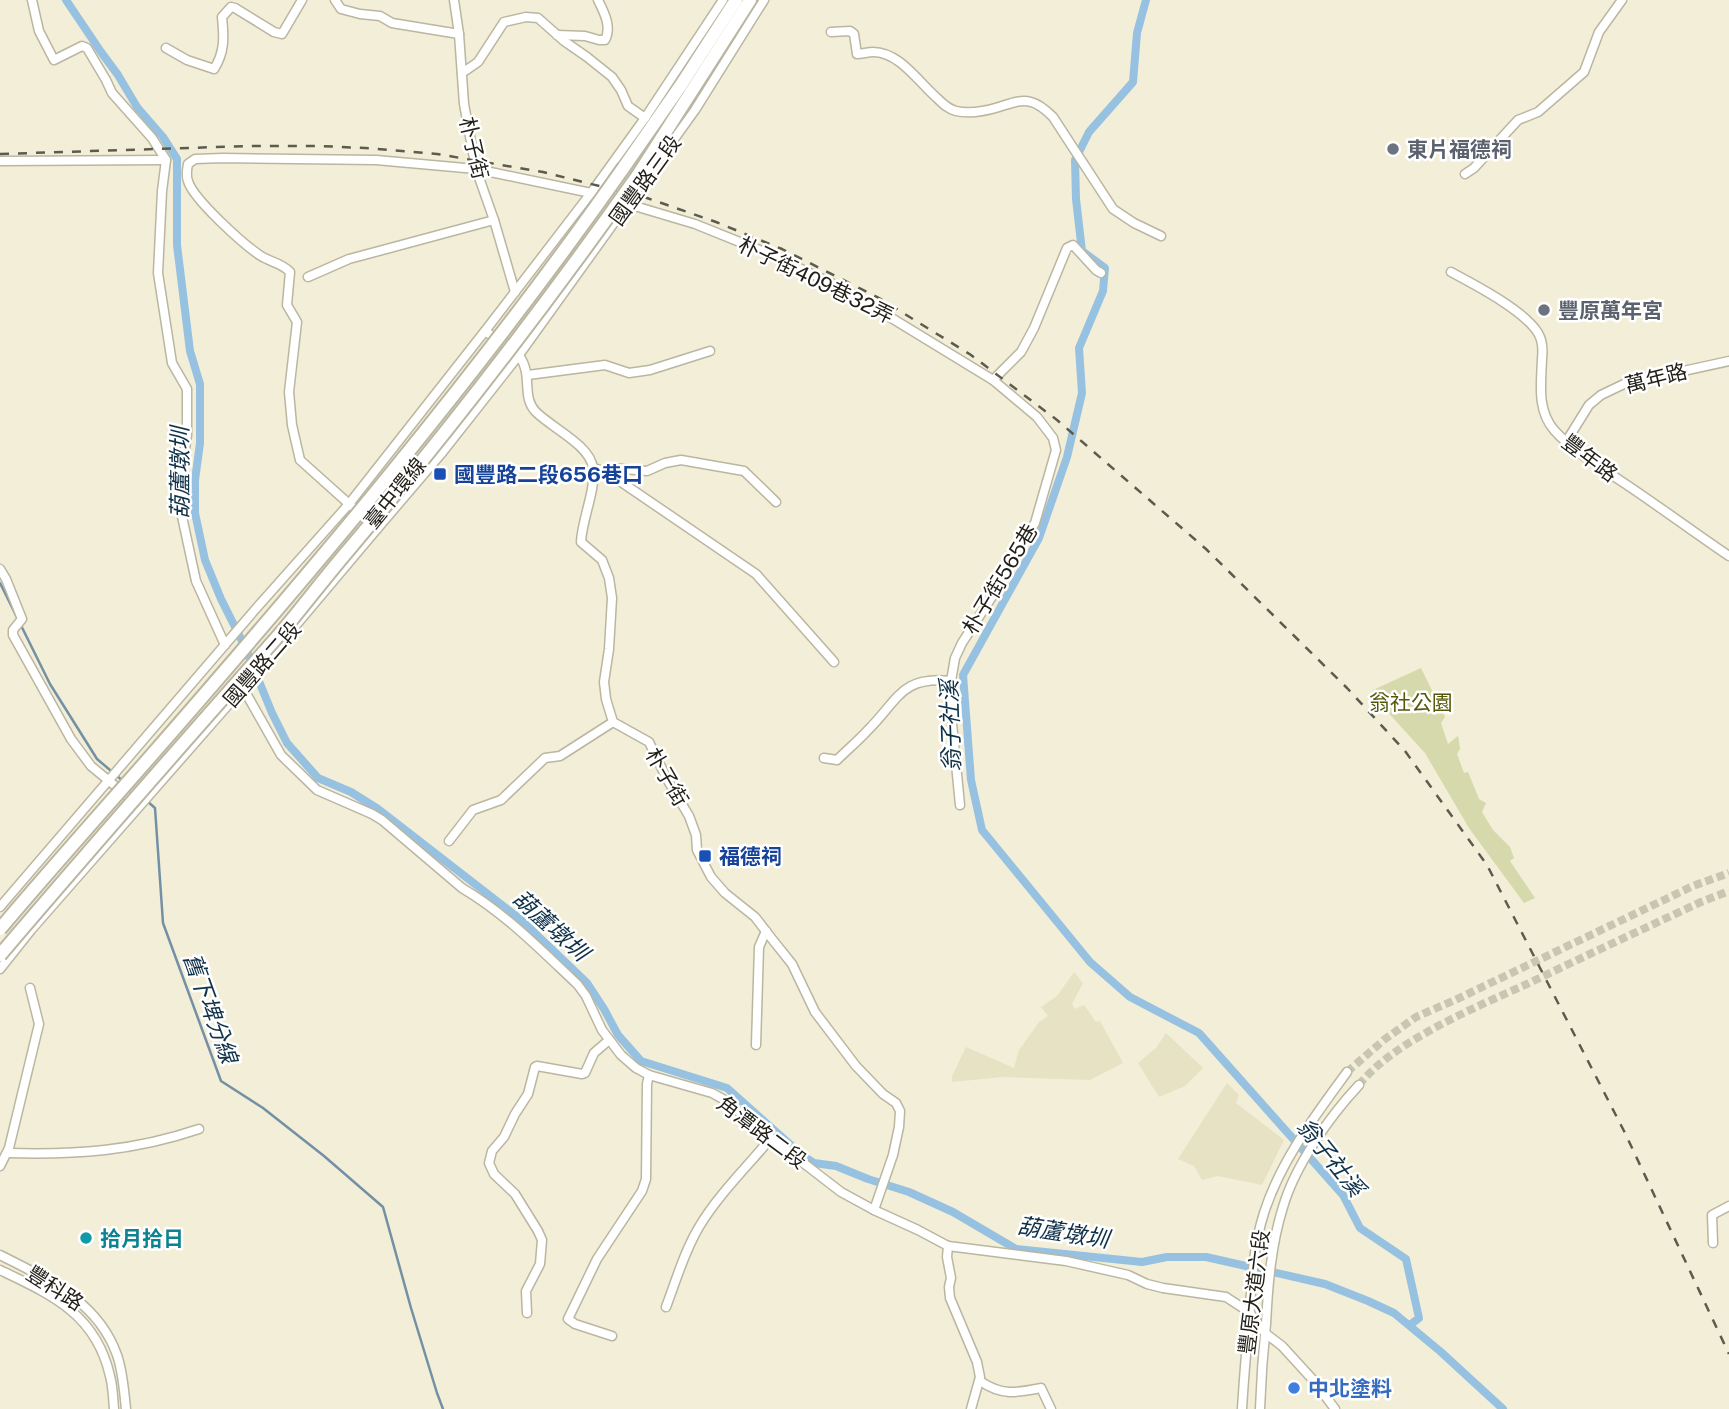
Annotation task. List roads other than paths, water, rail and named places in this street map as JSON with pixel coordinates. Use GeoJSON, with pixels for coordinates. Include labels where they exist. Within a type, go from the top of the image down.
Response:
{"type":"FeatureCollection","features":[{"type":"Feature","properties":{"kind":"highway","name":"臺中環線"},"geometry":{"type":"LineString","coordinates":[[0,929],[159,747],[417,441],[579,231],[681,85],[736,0]]}},
{"type":"Feature","properties":{"kind":"highway","name":"臺中環線"},"geometry":{"type":"LineString","coordinates":[[0,955],[280,634],[478,391],[638,176],[752,0]]}},
{"type":"Feature","properties":{"kind":"street"},"geometry":{"type":"LineString","coordinates":[[32,0],[39,31],[54,60],[82,46],[87,48],[111,93],[152,138],[166,160],[158,272],[172,363],[187,389],[187,435],[178,498],[196,581],[225,645]]}},
{"type":"Feature","properties":{"kind":"street"},"geometry":{"type":"LineString","coordinates":[[166,48],[187,60],[214,69],[225,43],[222,18],[231,7],[282,34],[302,0]]}},
{"type":"Feature","properties":{"kind":"street"},"geometry":{"type":"LineString","coordinates":[[335,0],[341,9],[380,16],[392,23],[459,34]]}},
{"type":"Feature","properties":{"kind":"street","name":"朴子街"},"geometry":{"type":"LineString","coordinates":[[454,0],[464,104],[476,169],[515,292]]}},
{"type":"Feature","properties":{"kind":"street"},"geometry":{"type":"LineString","coordinates":[[556,34],[605,40],[608,35],[607,20],[598,0]]}},
{"type":"Feature","properties":{"kind":"street","name":"國豐路三段"},"geometry":{"type":"LineString","coordinates":[[515,292],[645,118],[723,0]]}},
{"type":"Feature","properties":{"kind":"street","name":"國豐路三段"},"geometry":{"type":"LineString","coordinates":[[519,355],[695,110],[764,0]]}},
{"type":"Feature","properties":{"kind":"street"},"geometry":{"type":"LineString","coordinates":[[1465,174],[1474,168],[1518,120],[1538,112],[1584,72],[1599,32],[1622,0]]}},
{"type":"Feature","properties":{"kind":"street"},"geometry":{"type":"LineString","coordinates":[[462,73],[478,62],[504,22],[526,17],[538,18],[612,77],[628,106],[645,118]]}},
{"type":"Feature","properties":{"kind":"street"},"geometry":{"type":"LineString","coordinates":[[831,32],[854,33],[856,54],[874,52],[901,63],[951,110],[977,111],[1030,101],[1042,108],[1054,117],[1113,209],[1161,236]]}},
{"type":"Feature","properties":{"kind":"street"},"geometry":{"type":"LineString","coordinates":[[377,529],[300,460],[292,425],[289,392],[297,322],[287,305],[290,272],[286,267],[263,257],[237,237],[200,200],[188,181],[188,164],[195,159],[223,158],[376,160],[476,169],[591,193]]}},
{"type":"Feature","properties":{"kind":"street"},"geometry":{"type":"LineString","coordinates":[[0,161],[166,160]]}},
{"type":"Feature","properties":{"kind":"street","name":"朴子街409巷32弄"},"geometry":{"type":"LineString","coordinates":[[591,193],[695,224],[767,253],[844,289],[993,380]]}},
{"type":"Feature","properties":{"kind":"street"},"geometry":{"type":"LineString","coordinates":[[308,277],[349,259],[494,220]]}},
{"type":"Feature","properties":{"kind":"street"},"geometry":{"type":"LineString","coordinates":[[993,380],[1021,352],[1034,328],[1067,248],[1073,245],[1101,273]]}},
{"type":"Feature","properties":{"kind":"street","name":"豐年路"},"geometry":{"type":"LineString","coordinates":[[1451,272],[1489,292],[1529,321],[1539,334],[1543,345],[1541,400],[1544,415],[1554,430],[1566,442],[1729,556]]}},
{"type":"Feature","properties":{"kind":"street"},"geometry":{"type":"LineString","coordinates":[[515,292],[548,316]]}},
{"type":"Feature","properties":{"kind":"street","name":"國豐路二段"},"geometry":{"type":"LineString","coordinates":[[0,907],[349,504],[515,292]]}},
{"type":"Feature","properties":{"kind":"street"},"geometry":{"type":"LineString","coordinates":[[449,841],[473,810],[501,800],[545,758],[559,755],[613,722],[604,682],[612,598],[609,578],[602,560],[581,542],[593,468],[588,454],[535,411],[528,400],[528,375],[519,355],[485,331]]}},
{"type":"Feature","properties":{"kind":"street"},"geometry":{"type":"LineString","coordinates":[[528,375],[605,365],[629,373],[650,370],[710,351]]}},
{"type":"Feature","properties":{"kind":"street","name":"國豐路二段"},"geometry":{"type":"LineString","coordinates":[[0,969],[441,454],[519,355]]}},
{"type":"Feature","properties":{"kind":"street","name":"萬年路"},"geometry":{"type":"LineString","coordinates":[[1566,442],[1589,405],[1601,394],[1623,384],[1729,361]]}},
{"type":"Feature","properties":{"kind":"street","name":"朴子街565巷"},"geometry":{"type":"LineString","coordinates":[[960,805],[951,725],[953,666],[962,643],[1035,523],[1056,454],[1053,438],[1037,417],[993,380]]}},
{"type":"Feature","properties":{"kind":"street"},"geometry":{"type":"LineString","coordinates":[[605,471],[613,468],[647,471],[681,460],[744,471],[776,502]]}},
{"type":"Feature","properties":{"kind":"street"},"geometry":{"type":"LineString","coordinates":[[593,468],[605,471],[756,574],[834,662]]}},
{"type":"Feature","properties":{"kind":"street"},"geometry":{"type":"LineString","coordinates":[[0,569],[22,619],[13,630],[13,635],[71,739],[91,766],[139,805]]}},
{"type":"Feature","properties":{"kind":"street"},"geometry":{"type":"LineString","coordinates":[[824,758],[837,760],[909,687],[933,679],[951,681]]}},
{"type":"Feature","properties":{"kind":"street","name":"角潭路二段"},"geometry":{"type":"LineString","coordinates":[[243,688],[281,755],[317,790],[382,820],[463,888],[515,925],[582,990],[609,1040],[643,1073],[717,1096],[842,1192],[948,1246],[1066,1261],[1128,1275],[1163,1288],[1226,1297],[1249,1312],[1314,1381],[1335,1409]]}},
{"type":"Feature","properties":{"kind":"street","name":"朴子街"},"geometry":{"type":"LineString","coordinates":[[613,722],[649,742],[689,816],[696,835],[697,850],[711,877],[755,917],[792,964],[815,1012],[856,1066],[900,1111],[893,1155],[874,1210]]}},
{"type":"Feature","properties":{"kind":"street"},"geometry":{"type":"LineString","coordinates":[[756,1045],[759,947],[766,931]]}},
{"type":"Feature","properties":{"kind":"street"},"geometry":{"type":"LineString","coordinates":[[0,1166],[8,1153],[39,1024],[30,988]]}},
{"type":"Feature","properties":{"kind":"street"},"geometry":{"type":"LineString","coordinates":[[527,1313],[526,1291],[540,1264],[542,1240],[515,1194],[491,1169],[489,1163],[492,1151],[504,1137],[514,1114],[528,1094],[537,1066],[585,1073],[594,1053],[609,1040]]}},
{"type":"Feature","properties":{"kind":"street","name":"豐原大道六段"},"geometry":{"type":"LineString","coordinates":[[1242,1409],[1254,1253],[1264,1214],[1294,1147],[1348,1072]]}},
{"type":"Feature","properties":{"kind":"street"},"geometry":{"type":"LineString","coordinates":[[612,1336],[575,1324],[568,1319],[597,1259],[642,1191],[646,1179],[649,1075]]}},
{"type":"Feature","properties":{"kind":"street","name":"豐原大道六段"},"geometry":{"type":"LineString","coordinates":[[1259,1409],[1272,1255],[1282,1208],[1303,1163],[1340,1106],[1359,1086]]}},
{"type":"Feature","properties":{"kind":"street"},"geometry":{"type":"LineString","coordinates":[[8,1153],[60,1154],[120,1149],[171,1139],[199,1129]]}},
{"type":"Feature","properties":{"kind":"street"},"geometry":{"type":"LineString","coordinates":[[666,1307],[699,1226],[771,1138]]}},
{"type":"Feature","properties":{"kind":"street"},"geometry":{"type":"LineString","coordinates":[[1713,1243],[1712,1216],[1729,1206]]}},
{"type":"Feature","properties":{"kind":"street"},"geometry":{"type":"LineString","coordinates":[[948,1246],[950,1298],[977,1362],[979,1381],[971,1409]]}},
{"type":"Feature","properties":{"kind":"street","name":"豐科路"},"geometry":{"type":"LineString","coordinates":[[0,1255],[57,1285],[78,1299],[94,1316],[108,1335],[118,1357],[126,1409]]}},
{"type":"Feature","properties":{"kind":"street","name":"豐科路"},"geometry":{"type":"LineString","coordinates":[[0,1270],[61,1301],[85,1324],[106,1360],[114,1409]]}},
{"type":"Feature","properties":{"kind":"street"},"geometry":{"type":"LineString","coordinates":[[979,1381],[1004,1392],[1015,1393],[1041,1388],[1051,1409]]}},
{"type":"Feature","properties":{"kind":"waterway","name":"葫蘆墩圳"},"geometry":{"type":"LineString","coordinates":[[66,0],[137,107],[163,137],[177,159],[177,245],[190,351],[200,384],[200,443],[195,480],[195,513],[205,560],[287,743],[318,778],[351,792],[378,809],[520,919],[587,983],[618,1035],[641,1061],[727,1088],[814,1163],[836,1166],[909,1192],[953,1212],[1016,1249],[1142,1262],[1167,1257],[1206,1257],[1325,1284],[1394,1313],[1503,1409]]}},
{"type":"Feature","properties":{"kind":"waterway","name":"翁子社溪"},"geometry":{"type":"LineString","coordinates":[[1146,0],[1137,33],[1133,82],[1089,132],[1075,160],[1082,251],[1105,268],[1103,291],[1079,348],[1082,393],[1067,457],[1039,538],[963,675],[971,780],[982,830],[1090,962],[1130,997],[1199,1033],[1343,1195],[1360,1228],[1406,1259],[1419,1318],[1410,1325]]}},
{"type":"Feature","properties":{"kind":"waterway","name":"舊下埤分線"},"geometry":{"type":"LineString","coordinates":[[0,583],[50,684],[97,759],[123,781]]}},
{"type":"Feature","properties":{"kind":"waterway","name":"舊下埤分線"},"geometry":{"type":"LineString","coordinates":[[147,801],[155,808],[163,923],[221,1081],[263,1108],[383,1207],[443,1409]]}},
{"type":"Feature","properties":{"kind":"tunnel"},"geometry":{"type":"LineString","coordinates":[[1347,1072],[1385,1039],[1416,1017],[1693,886],[1729,873]]}},
{"type":"Feature","properties":{"kind":"tunnel"},"geometry":{"type":"LineString","coordinates":[[1359,1085],[1392,1054],[1436,1027],[1729,891]]}},
{"type":"Feature","properties":{"kind":"railway"},"geometry":{"type":"LineString","coordinates":[[0,154],[319,146],[437,154],[543,172],[647,198],[782,249],[879,298],[971,355],[1057,420],[1206,549],[1347,688],[1405,751],[1487,865],[1625,1133],[1729,1354]]}},
{"type":"Feature","properties":{"kind":"place","name":"東片福德祠"},"geometry":{"type":"Point","coordinates":[1393,149]}},
{"type":"Feature","properties":{"kind":"place","name":"豐原萬年宮"},"geometry":{"type":"Point","coordinates":[1544,310]}},
{"type":"Feature","properties":{"kind":"place","name":"國豐路二段656巷口"},"geometry":{"type":"Point","coordinates":[440,474]}},
{"type":"Feature","properties":{"kind":"place","name":"福德祠"},"geometry":{"type":"Point","coordinates":[705,856]}},
{"type":"Feature","properties":{"kind":"place","name":"拾月拾日"},"geometry":{"type":"Point","coordinates":[86,1238]}},
{"type":"Feature","properties":{"kind":"place","name":"中北塗料"},"geometry":{"type":"Point","coordinates":[1294,1388]}},
{"type":"Feature","properties":{"kind":"park label","name":"翁社公園"},"geometry":{"type":"Point","coordinates":[1411,702]}}]}
